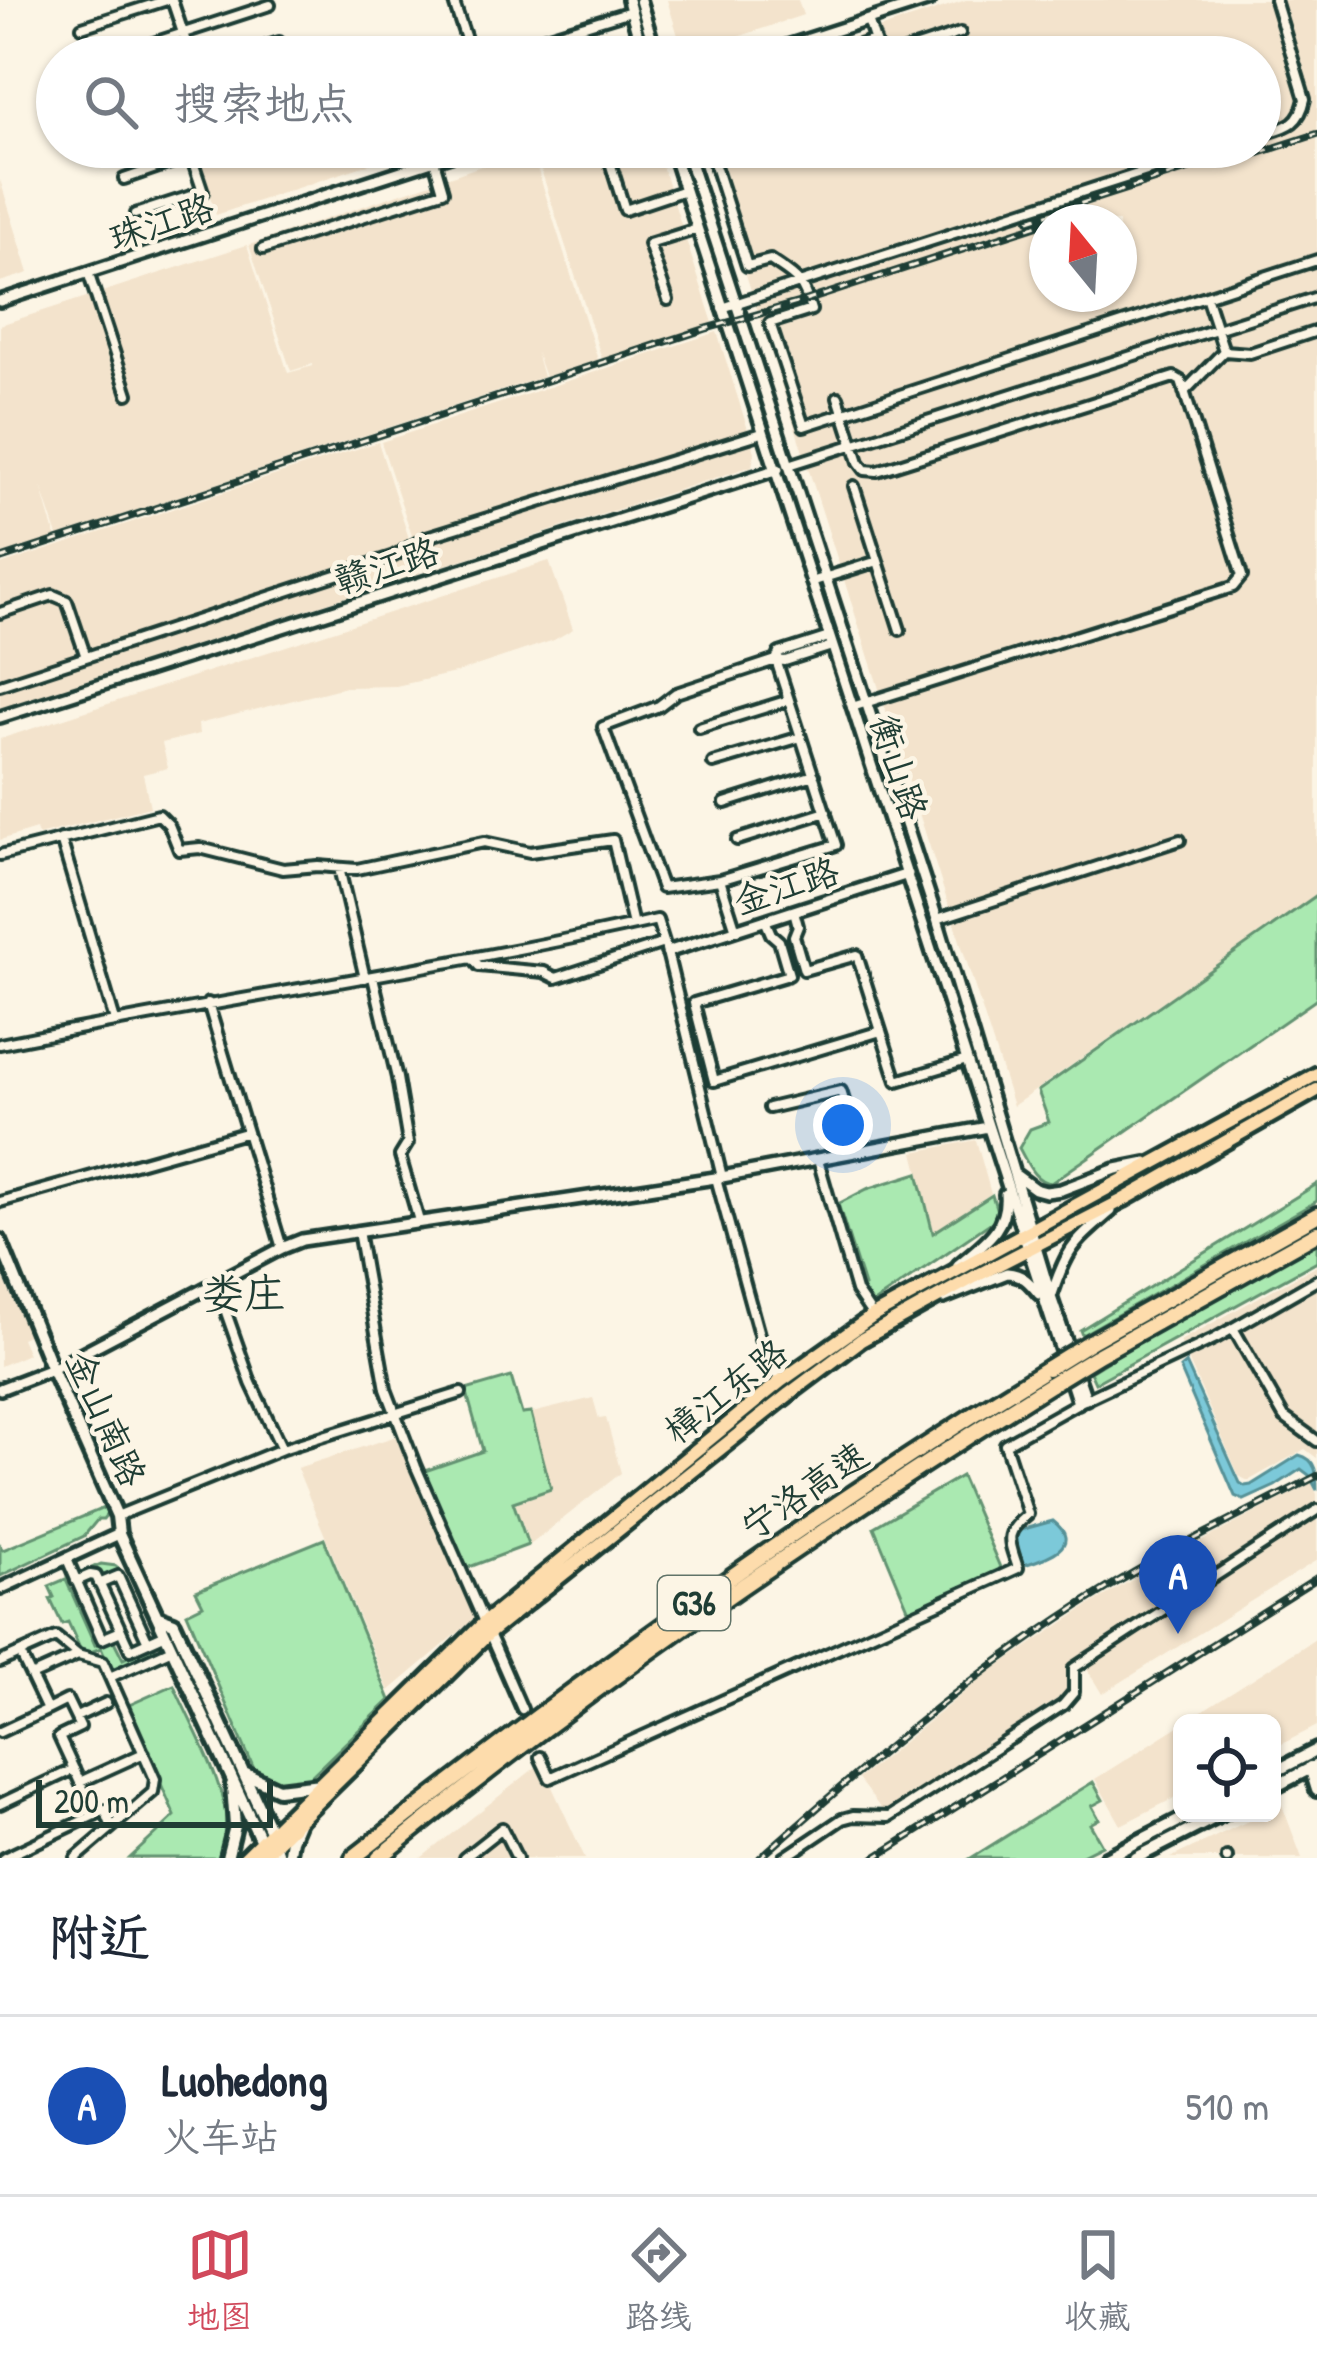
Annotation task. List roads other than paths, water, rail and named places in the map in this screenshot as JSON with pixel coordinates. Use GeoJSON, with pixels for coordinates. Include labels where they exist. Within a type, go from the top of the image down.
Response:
{"type":"FeatureCollection","features":[{"type":"Feature","properties":{"kind":"highway","name":"宁洛高速"},"geometry":{"type":"LineString","coordinates":[[353,1858],[716,1586],[928,1442],[1050,1376],[1317,1215]]}},
{"type":"Feature","properties":{"kind":"highway","name":"宁洛高速"},"geometry":{"type":"LineString","coordinates":[[1092,1350],[1317,1233]]}},
{"type":"Feature","properties":{"kind":"highway","name":"宁洛高速"},"geometry":{"type":"LineString","coordinates":[[379,1858],[705,1610],[1050,1376]]}},
{"type":"Feature","properties":{"kind":"main road","name":"樟江东路"},"geometry":{"type":"LineString","coordinates":[[268,1850],[320,1784],[487,1628],[781,1381],[873,1316],[1317,1074]]}},
{"type":"Feature","properties":{"kind":"main road","name":"樟江东路"},"geometry":{"type":"LineString","coordinates":[[245,1858],[268,1850],[487,1628],[861,1340],[1123,1201],[1317,1090]]}},
{"type":"Feature","properties":{"kind":"main road","name":"金山南路"},"geometry":{"type":"LineString","coordinates":[[0,1241],[117,1516],[119,1534],[236,1774]]}},
{"type":"Feature","properties":{"kind":"main road","name":"金山南路"},"geometry":{"type":"LineString","coordinates":[[158,1618],[174,1623],[268,1850]]}},
{"type":"Feature","properties":{"kind":"main road"},"geometry":{"type":"LineString","coordinates":[[1316,1752],[1317,1790]]}},
{"type":"Feature","properties":{"kind":"main road"},"geometry":{"type":"LineString","coordinates":[[1281,1769],[1316,1752]]}},
{"type":"Feature","properties":{"kind":"main road"},"geometry":{"type":"LineString","coordinates":[[1281,1784],[1314,1767]]}},
{"type":"Feature","properties":{"kind":"main road"},"geometry":{"type":"LineString","coordinates":[[227,1858],[235,1826],[236,1774],[278,1789],[320,1784]]}},
{"type":"Feature","properties":{"kind":"main road"},"geometry":{"type":"LineString","coordinates":[[288,1858],[302,1814]]}},
{"type":"Feature","properties":{"kind":"main road"},"geometry":{"type":"LineString","coordinates":[[1144,1852],[1182,1822]]}},
{"type":"Feature","properties":{"kind":"main road"},"geometry":{"type":"LineString","coordinates":[[1106,1858],[1144,1852],[1206,1822]]}},
{"type":"Feature","properties":{"kind":"street"},"geometry":{"type":"LineString","coordinates":[[82,27],[170,0],[184,36]]}},
{"type":"Feature","properties":{"kind":"street"},"geometry":{"type":"LineString","coordinates":[[640,0],[651,36]]}},
{"type":"Feature","properties":{"kind":"street"},"geometry":{"type":"LineString","coordinates":[[818,36],[930,0]]}},
{"type":"Feature","properties":{"kind":"street"},"geometry":{"type":"LineString","coordinates":[[1275,0],[1305,99],[1301,115],[1281,128]]}},
{"type":"Feature","properties":{"kind":"street"},"geometry":{"type":"LineString","coordinates":[[174,36],[270,5]]}},
{"type":"Feature","properties":{"kind":"street"},"geometry":{"type":"LineString","coordinates":[[538,36],[629,5],[638,36]]}},
{"type":"Feature","properties":{"kind":"street"},"geometry":{"type":"LineString","coordinates":[[455,6],[467,36]]}},
{"type":"Feature","properties":{"kind":"street"},"geometry":{"type":"LineString","coordinates":[[868,20],[873,36]]}},
{"type":"Feature","properties":{"kind":"street"},"geometry":{"type":"LineString","coordinates":[[950,36],[960,33]]}},
{"type":"Feature","properties":{"kind":"street"},"geometry":{"type":"LineString","coordinates":[[124,179],[151,168]]}},
{"type":"Feature","properties":{"kind":"street"},"geometry":{"type":"LineString","coordinates":[[136,214],[203,192],[195,168]]}},
{"type":"Feature","properties":{"kind":"street","name":"珠江路"},"geometry":{"type":"LineString","coordinates":[[0,301],[409,168]]}},
{"type":"Feature","properties":{"kind":"street"},"geometry":{"type":"LineString","coordinates":[[263,249],[443,191],[436,168]]}},
{"type":"Feature","properties":{"kind":"street"},"geometry":{"type":"LineString","coordinates":[[612,168],[625,209],[685,190]]}},
{"type":"Feature","properties":{"kind":"street","name":"衡山路"},"geometry":{"type":"LineString","coordinates":[[678,168],[967,1060],[994,1125]]}},
{"type":"Feature","properties":{"kind":"street","name":"衡山路"},"geometry":{"type":"LineString","coordinates":[[692,168],[937,919],[1046,1298],[1082,1401]]}},
{"type":"Feature","properties":{"kind":"street"},"geometry":{"type":"LineString","coordinates":[[716,168],[747,266],[770,260],[802,282],[811,310],[770,323],[804,426],[1317,260]]}},
{"type":"Feature","properties":{"kind":"street"},"geometry":{"type":"LineString","coordinates":[[722,308],[1156,168]]}},
{"type":"Feature","properties":{"kind":"street"},"geometry":{"type":"LineString","coordinates":[[668,300],[649,244],[697,229]]}},
{"type":"Feature","properties":{"kind":"street"},"geometry":{"type":"LineString","coordinates":[[88,272],[128,394]]}},
{"type":"Feature","properties":{"kind":"street"},"geometry":{"type":"LineString","coordinates":[[1206,296],[1224,351]]}},
{"type":"Feature","properties":{"kind":"street"},"geometry":{"type":"LineString","coordinates":[[788,465],[1317,297]]}},
{"type":"Feature","properties":{"kind":"street"},"geometry":{"type":"LineString","coordinates":[[1224,351],[1250,353],[1317,331]]}},
{"type":"Feature","properties":{"kind":"street"},"geometry":{"type":"LineString","coordinates":[[1184,392],[1224,351]]}},
{"type":"Feature","properties":{"kind":"street"},"geometry":{"type":"LineString","coordinates":[[838,397],[859,462],[866,470],[878,471],[1174,377],[1181,381],[1242,577],[1233,587],[852,707]]}},
{"type":"Feature","properties":{"kind":"street"},"geometry":{"type":"LineString","coordinates":[[0,685],[394,556],[427,537],[762,433]]}},
{"type":"Feature","properties":{"kind":"street","name":"赣江路"},"geometry":{"type":"LineString","coordinates":[[0,717],[788,465]]}},
{"type":"Feature","properties":{"kind":"street"},"geometry":{"type":"LineString","coordinates":[[854,486],[900,630]]}},
{"type":"Feature","properties":{"kind":"street"},"geometry":{"type":"LineString","coordinates":[[811,582],[878,561]]}},
{"type":"Feature","properties":{"kind":"street"},"geometry":{"type":"LineString","coordinates":[[0,613],[53,596],[68,601],[86,657]]}},
{"type":"Feature","properties":{"kind":"street"},"geometry":{"type":"LineString","coordinates":[[776,660],[676,693],[659,706],[603,727],[662,888],[720,880],[836,845],[776,660],[779,653],[831,641]]}},
{"type":"Feature","properties":{"kind":"street"},"geometry":{"type":"LineString","coordinates":[[699,728],[789,700]]}},
{"type":"Feature","properties":{"kind":"street"},"geometry":{"type":"LineString","coordinates":[[713,764],[801,737]]}},
{"type":"Feature","properties":{"kind":"street"},"geometry":{"type":"LineString","coordinates":[[725,803],[814,775]]}},
{"type":"Feature","properties":{"kind":"street"},"geometry":{"type":"LineString","coordinates":[[737,840],[826,812]]}},
{"type":"Feature","properties":{"kind":"street"},"geometry":{"type":"LineString","coordinates":[[0,855],[159,815],[170,825],[179,850],[200,848],[283,868],[357,869],[484,842],[530,852],[613,840],[633,925]]}},
{"type":"Feature","properties":{"kind":"street"},"geometry":{"type":"LineString","coordinates":[[61,839],[115,1021]]}},
{"type":"Feature","properties":{"kind":"street"},"geometry":{"type":"LineString","coordinates":[[937,919],[1180,840]]}},
{"type":"Feature","properties":{"kind":"street"},"geometry":{"type":"LineString","coordinates":[[339,868],[397,1078],[408,1143],[400,1156],[419,1221]]}},
{"type":"Feature","properties":{"kind":"street","name":"金江路"},"geometry":{"type":"LineString","coordinates":[[666,947],[736,930],[921,870]]}},
{"type":"Feature","properties":{"kind":"street"},"geometry":{"type":"LineString","coordinates":[[720,880],[736,930]]}},
{"type":"Feature","properties":{"kind":"street"},"geometry":{"type":"LineString","coordinates":[[794,911],[798,926],[794,936],[804,970]]}},
{"type":"Feature","properties":{"kind":"street"},"geometry":{"type":"LineString","coordinates":[[0,1044],[657,920],[766,1360],[781,1381]]}},
{"type":"Feature","properties":{"kind":"street"},"geometry":{"type":"LineString","coordinates":[[765,920],[789,975]]}},
{"type":"Feature","properties":{"kind":"street"},"geometry":{"type":"LineString","coordinates":[[472,957],[479,966],[544,972],[556,978],[666,947]]}},
{"type":"Feature","properties":{"kind":"street"},"geometry":{"type":"LineString","coordinates":[[880,1031],[714,1081],[694,1004],[857,955],[897,1081],[967,1060]]}},
{"type":"Feature","properties":{"kind":"street"},"geometry":{"type":"LineString","coordinates":[[208,1004],[282,1248]]}},
{"type":"Feature","properties":{"kind":"street"},"geometry":{"type":"LineString","coordinates":[[769,1108],[841,1090],[860,1152]]}},
{"type":"Feature","properties":{"kind":"street"},"geometry":{"type":"LineString","coordinates":[[0,1389],[52,1369],[302,1240],[719,1177],[994,1125]]}},
{"type":"Feature","properties":{"kind":"street"},"geometry":{"type":"LineString","coordinates":[[0,1202],[245,1133]]}},
{"type":"Feature","properties":{"kind":"street"},"geometry":{"type":"LineString","coordinates":[[818,1160],[856,1291],[873,1316]]}},
{"type":"Feature","properties":{"kind":"street"},"geometry":{"type":"LineString","coordinates":[[947,1274],[993,1235],[1004,1219],[1009,1175],[1046,1192],[1158,1161]]}},
{"type":"Feature","properties":{"kind":"street"},"geometry":{"type":"LineString","coordinates":[[927,1303],[1007,1273],[1028,1280],[1046,1298],[1074,1243],[1123,1201]]}},
{"type":"Feature","properties":{"kind":"street"},"geometry":{"type":"LineString","coordinates":[[358,1230],[394,1413],[522,1709]]}},
{"type":"Feature","properties":{"kind":"street"},"geometry":{"type":"LineString","coordinates":[[540,1757],[550,1778],[1018,1568],[1009,1538],[1012,1527],[1028,1514],[1005,1444],[1317,1280]]}},
{"type":"Feature","properties":{"kind":"street"},"geometry":{"type":"LineString","coordinates":[[216,1284],[251,1382],[282,1449]]}},
{"type":"Feature","properties":{"kind":"street"},"geometry":{"type":"LineString","coordinates":[[1233,1328],[1284,1417],[1317,1441]]}},
{"type":"Feature","properties":{"kind":"street"},"geometry":{"type":"LineString","coordinates":[[117,1516],[282,1449],[461,1393]]}},
{"type":"Feature","properties":{"kind":"street"},"geometry":{"type":"LineString","coordinates":[[784,1858],[842,1819],[889,1817],[1063,1705],[1074,1692],[1074,1668],[1317,1510]]}},
{"type":"Feature","properties":{"kind":"street"},"geometry":{"type":"LineString","coordinates":[[0,1589],[119,1534]]}},
{"type":"Feature","properties":{"kind":"street"},"geometry":{"type":"LineString","coordinates":[[67,1558],[102,1639],[121,1631]]}},
{"type":"Feature","properties":{"kind":"street"},"geometry":{"type":"LineString","coordinates":[[76,1581],[94,1574],[130,1650],[166,1634]]}},
{"type":"Feature","properties":{"kind":"street"},"geometry":{"type":"LineString","coordinates":[[100,1584],[118,1576],[148,1642]]}},
{"type":"Feature","properties":{"kind":"street"},"geometry":{"type":"LineString","coordinates":[[0,1662],[56,1637],[78,1654],[103,1662],[155,1779],[153,1792],[76,1858]]}},
{"type":"Feature","properties":{"kind":"street"},"geometry":{"type":"LineString","coordinates":[[110,1677],[172,1649]]}},
{"type":"Feature","properties":{"kind":"street"},"geometry":{"type":"LineString","coordinates":[[20,1653],[47,1710]]}},
{"type":"Feature","properties":{"kind":"street"},"geometry":{"type":"LineString","coordinates":[[31,1676],[78,1654]]}},
{"type":"Feature","properties":{"kind":"street"},"geometry":{"type":"LineString","coordinates":[[0,1732],[67,1700],[80,1727],[59,1737],[95,1815]]}},
{"type":"Feature","properties":{"kind":"street"},"geometry":{"type":"LineString","coordinates":[[76,1717],[106,1703]]}},
{"type":"Feature","properties":{"kind":"street"},"geometry":{"type":"LineString","coordinates":[[80,1783],[144,1753]]}},
{"type":"Feature","properties":{"kind":"street"},"geometry":{"type":"LineString","coordinates":[[0,1804],[74,1769]]}},
{"type":"Feature","properties":{"kind":"street"},"geometry":{"type":"LineString","coordinates":[[4,1858],[105,1810],[111,1825]]}},
{"type":"Feature","properties":{"kind":"street"},"geometry":{"type":"LineString","coordinates":[[464,1858],[502,1828],[517,1858]]}},
{"type":"Feature","properties":{"kind":"water"},"geometry":{"type":"Polygon","coordinates":[[[1186,1363],[1240,1483],[1251,1485],[1299,1455],[1313,1464],[1317,1490],[1301,1469],[1244,1500],[1235,1496],[1180,1368],[1186,1363]]]}},
{"type":"Feature","properties":{"kind":"water"},"geometry":{"type":"Polygon","coordinates":[[[1053,1521],[1062,1530],[1064,1544],[1051,1555],[1024,1565],[1016,1554],[1013,1532],[1053,1521]]]}},
{"type":"Feature","properties":{"kind":"railway"},"geometry":{"type":"LineString","coordinates":[[1281,146],[1317,134]]}},
{"type":"Feature","properties":{"kind":"railway"},"geometry":{"type":"LineString","coordinates":[[1079,204],[1191,168]]}},
{"type":"Feature","properties":{"kind":"railway"},"geometry":{"type":"LineString","coordinates":[[0,559],[1029,228]]}},
{"type":"Feature","properties":{"kind":"railway"},"geometry":{"type":"LineString","coordinates":[[760,1858],[869,1763],[1020,1645],[1154,1561],[1317,1476]]}},
{"type":"Feature","properties":{"kind":"railway"},"geometry":{"type":"LineString","coordinates":[[875,1858],[1317,1578]]}},
{"type":"Feature","properties":{"kind":"place","name":"Luohedong"},"geometry":{"type":"Point","coordinates":[1178,1634]}},
{"type":"Feature","properties":{"kind":"district","name":"娄庄"},"geometry":{"type":"Point","coordinates":[244,1292]}}]}
